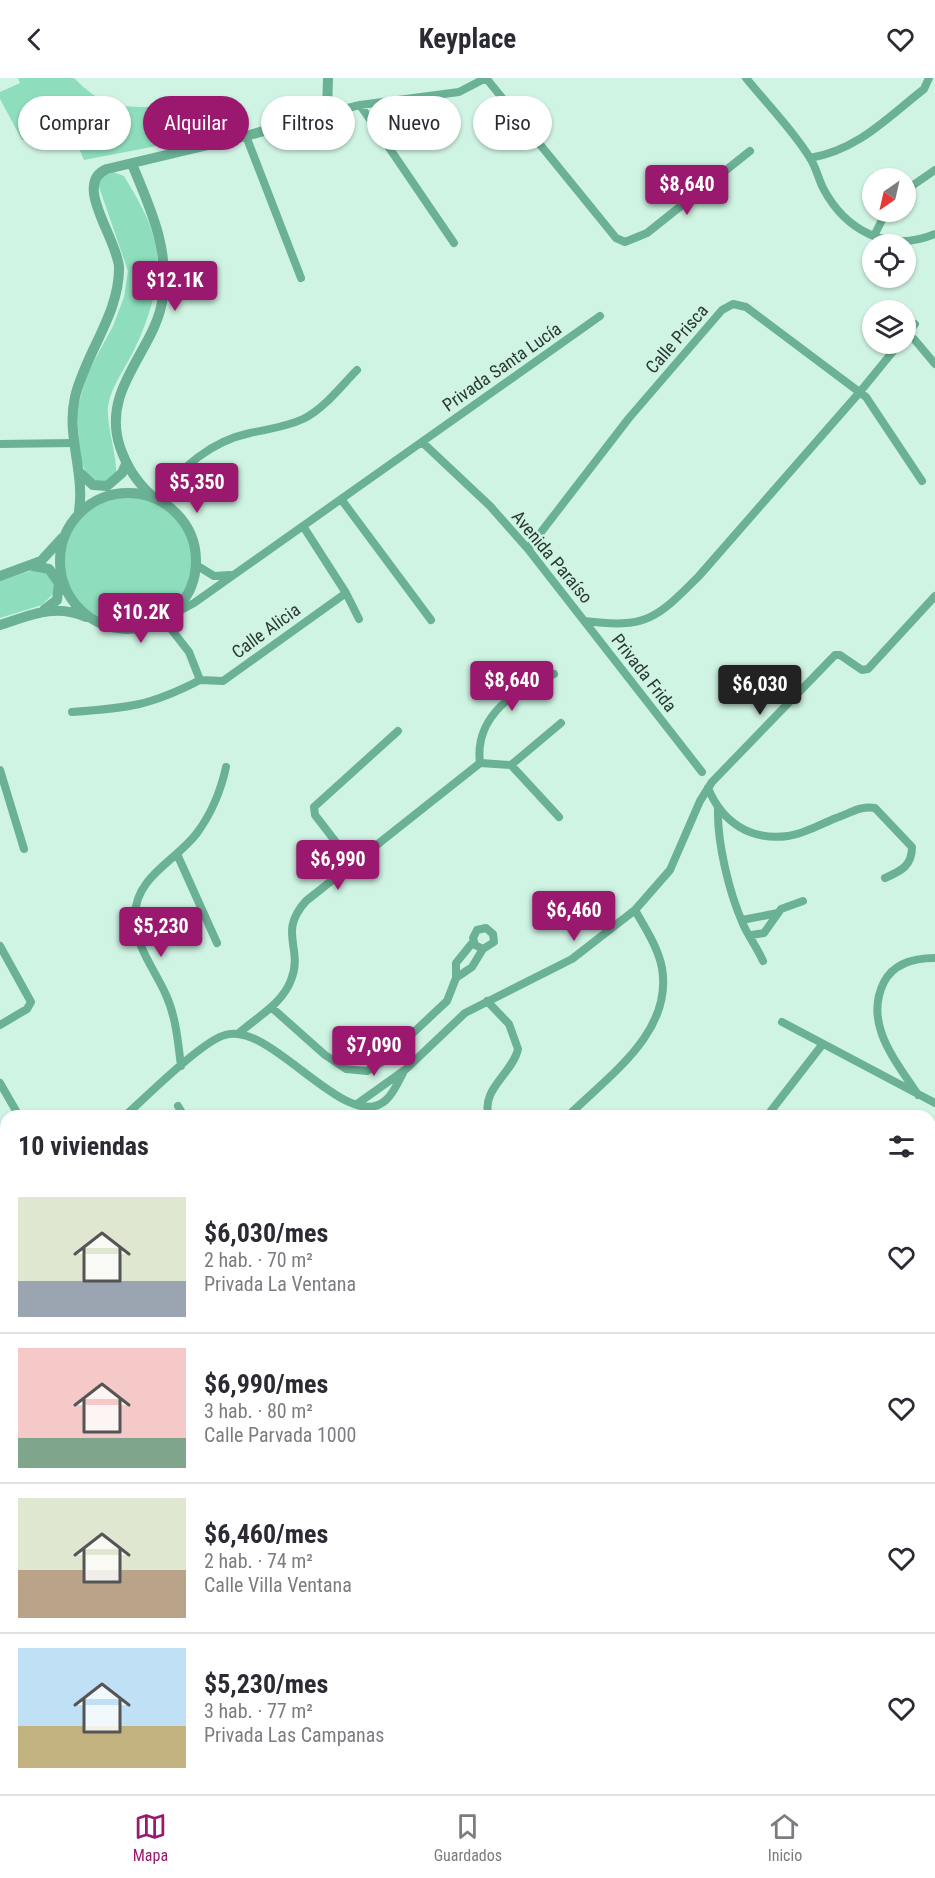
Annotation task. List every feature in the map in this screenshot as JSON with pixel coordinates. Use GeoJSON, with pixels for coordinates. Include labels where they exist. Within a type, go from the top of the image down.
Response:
{"type":"FeatureCollection","features":[{"type":"Feature","properties":{"kind":"street"},"geometry":{"type":"LineString","coordinates":[[327,96],[328,78]]}},
{"type":"Feature","properties":{"kind":"street"},"geometry":{"type":"LineString","coordinates":[[355,106],[459,92],[486,78],[616,238],[625,242],[638,238],[750,150]]}},
{"type":"Feature","properties":{"kind":"street"},"geometry":{"type":"LineString","coordinates":[[746,78],[810,158],[835,207],[847,221],[870,234]]}},
{"type":"Feature","properties":{"kind":"street"},"geometry":{"type":"LineString","coordinates":[[924,89],[929,78]]}},
{"type":"Feature","properties":{"kind":"street"},"geometry":{"type":"LineString","coordinates":[[810,158],[843,150],[935,81]]}},
{"type":"Feature","properties":{"kind":"street"},"geometry":{"type":"LineString","coordinates":[[360,105],[454,243]]}},
{"type":"Feature","properties":{"kind":"street"},"geometry":{"type":"LineString","coordinates":[[249,144],[301,278]]}},
{"type":"Feature","properties":{"kind":"street"},"geometry":{"type":"LineString","coordinates":[[79,511],[80,473],[70,419],[85,366],[111,307],[118,278],[116,253],[93,194],[93,181],[101,171],[189,150]]}},
{"type":"Feature","properties":{"kind":"street"},"geometry":{"type":"LineString","coordinates":[[132,164],[159,230],[165,277],[162,304],[156,322],[118,396],[118,440],[126,464],[156,498],[184,519],[196,549],[196,565],[185,596],[166,619]]}},
{"type":"Feature","properties":{"kind":"street"},"geometry":{"type":"LineString","coordinates":[[916,183],[935,170]]}},
{"type":"Feature","properties":{"kind":"street"},"geometry":{"type":"LineString","coordinates":[[916,240],[935,234]]}},
{"type":"Feature","properties":{"kind":"street","name":"Calle Prisca"},"geometry":{"type":"LineString","coordinates":[[528,549],[629,418],[729,305],[737,304],[746,307],[866,397],[922,482]]}},
{"type":"Feature","properties":{"kind":"street","name":"Privada Santa Lucía"},"geometry":{"type":"LineString","coordinates":[[422,442],[600,316]]}},
{"type":"Feature","properties":{"kind":"street"},"geometry":{"type":"LineString","coordinates":[[916,341],[935,364]]}},
{"type":"Feature","properties":{"kind":"street","name":"Avenida Paraíso"},"geometry":{"type":"LineString","coordinates":[[422,442],[490,506],[528,549],[585,621],[607,624],[640,622],[672,603],[859,393],[891,354]]}},
{"type":"Feature","properties":{"kind":"street"},"geometry":{"type":"LineString","coordinates":[[156,498],[183,468],[212,448],[248,433],[278,428],[304,419],[323,405],[357,370]]}},
{"type":"Feature","properties":{"kind":"street"},"geometry":{"type":"LineString","coordinates":[[44,610],[70,610],[104,626],[129,630],[141,629],[166,619],[183,611],[422,442]]}},
{"type":"Feature","properties":{"kind":"street"},"geometry":{"type":"LineString","coordinates":[[0,444],[74,443]]}},
{"type":"Feature","properties":{"kind":"street"},"geometry":{"type":"LineString","coordinates":[[80,473],[93,485],[107,486],[122,473],[126,464]]}},
{"type":"Feature","properties":{"kind":"street"},"geometry":{"type":"LineString","coordinates":[[93,620],[76,603],[65,583],[60,560],[63,537],[68,525],[79,511],[92,502],[122,493],[156,498]]}},
{"type":"Feature","properties":{"kind":"street"},"geometry":{"type":"LineString","coordinates":[[341,499],[432,620]]}},
{"type":"Feature","properties":{"kind":"street"},"geometry":{"type":"LineString","coordinates":[[303,526],[346,593],[359,619]]}},
{"type":"Feature","properties":{"kind":"street"},"geometry":{"type":"LineString","coordinates":[[0,576],[33,566],[48,555],[63,537]]}},
{"type":"Feature","properties":{"kind":"street"},"geometry":{"type":"LineString","coordinates":[[196,565],[214,576],[235,574]]}},
{"type":"Feature","properties":{"kind":"street"},"geometry":{"type":"LineString","coordinates":[[0,625],[44,610],[57,600],[59,583],[49,569],[33,566]]}},
{"type":"Feature","properties":{"kind":"street","name":"Calle Alicia"},"geometry":{"type":"LineString","coordinates":[[200,680],[223,681],[346,593]]}},
{"type":"Feature","properties":{"kind":"street"},"geometry":{"type":"LineString","coordinates":[[357,1104],[405,1069],[453,1023],[487,1001],[572,959],[635,910],[670,870],[710,785],[835,655],[840,655],[862,670],[868,669],[935,596]]}},
{"type":"Feature","properties":{"kind":"street"},"geometry":{"type":"LineString","coordinates":[[72,712],[140,706],[170,695],[200,680],[189,652],[166,619]]}},
{"type":"Feature","properties":{"kind":"street","name":"Privada Frida"},"geometry":{"type":"LineString","coordinates":[[585,621],[702,772]]}},
{"type":"Feature","properties":{"kind":"street"},"geometry":{"type":"LineString","coordinates":[[480,763],[481,739],[496,711],[526,686],[554,674]]}},
{"type":"Feature","properties":{"kind":"street"},"geometry":{"type":"LineString","coordinates":[[511,765],[561,723]]}},
{"type":"Feature","properties":{"kind":"street"},"geometry":{"type":"LineString","coordinates":[[352,863],[315,815],[314,807],[398,731]]}},
{"type":"Feature","properties":{"kind":"street"},"geometry":{"type":"LineString","coordinates":[[239,1033],[271,1007],[292,979],[295,956],[290,930],[301,906],[480,763],[511,765],[559,817]]}},
{"type":"Feature","properties":{"kind":"street"},"geometry":{"type":"LineString","coordinates":[[181,1066],[174,1016],[137,937],[135,913],[137,897],[147,881],[177,854],[205,820],[224,780],[226,767]]}},
{"type":"Feature","properties":{"kind":"street"},"geometry":{"type":"LineString","coordinates":[[0,770],[24,849]]}},
{"type":"Feature","properties":{"kind":"street"},"geometry":{"type":"LineString","coordinates":[[710,785],[718,808],[718,823],[732,893],[742,920],[752,935],[763,961]]}},
{"type":"Feature","properties":{"kind":"street"},"geometry":{"type":"LineString","coordinates":[[718,808],[734,825],[746,831],[777,836],[799,833],[858,810],[876,808],[912,847],[911,860],[906,866],[885,878]]}},
{"type":"Feature","properties":{"kind":"street"},"geometry":{"type":"LineString","coordinates":[[177,854],[217,943]]}},
{"type":"Feature","properties":{"kind":"street"},"geometry":{"type":"LineString","coordinates":[[752,935],[764,933],[782,909],[803,901]]}},
{"type":"Feature","properties":{"kind":"street"},"geometry":{"type":"LineString","coordinates":[[574,1110],[635,1050],[659,1012],[662,1002],[662,970],[653,944],[635,910]]}},
{"type":"Feature","properties":{"kind":"street"},"geometry":{"type":"LineString","coordinates":[[742,920],[778,913]]}},
{"type":"Feature","properties":{"kind":"street"},"geometry":{"type":"LineString","coordinates":[[271,1007],[332,1060],[346,1069],[367,1071],[382,1062],[447,1001],[456,978],[456,963],[473,942],[477,930],[490,930],[494,942],[483,950],[472,967],[456,978]]}},
{"type":"Feature","properties":{"kind":"street"},"geometry":{"type":"LineString","coordinates":[[473,942],[483,950]]}},
{"type":"Feature","properties":{"kind":"street"},"geometry":{"type":"LineString","coordinates":[[0,946],[31,1002],[27,1009],[0,1025]]}},
{"type":"Feature","properties":{"kind":"street"},"geometry":{"type":"LineString","coordinates":[[918,1095],[882,1035],[876,1006],[879,993],[894,969],[907,961],[935,958]]}},
{"type":"Feature","properties":{"kind":"street"},"geometry":{"type":"LineString","coordinates":[[487,1001],[509,1024],[518,1049],[511,1066],[489,1096],[486,1105],[487,1110]]}},
{"type":"Feature","properties":{"kind":"street"},"geometry":{"type":"LineString","coordinates":[[782,1022],[935,1103]]}},
{"type":"Feature","properties":{"kind":"street"},"geometry":{"type":"LineString","coordinates":[[132,1110],[181,1066],[219,1037],[239,1033],[253,1036],[338,1098],[357,1104],[372,1106],[385,1102],[405,1069]]}},
{"type":"Feature","properties":{"kind":"street"},"geometry":{"type":"LineString","coordinates":[[772,1110],[822,1045]]}},
{"type":"Feature","properties":{"kind":"street"},"geometry":{"type":"LineString","coordinates":[[0,1083],[16,1110]]}},
{"type":"Feature","properties":{"kind":"street"},"geometry":{"type":"LineString","coordinates":[[178,1106],[180,1110]]}},
{"type":"Feature","properties":{"kind":"green space"},"geometry":{"type":"Polygon","coordinates":[[[18,78],[74,78],[95,96],[18,96],[18,133],[0,99],[0,92],[20,83],[18,78]]]}},
{"type":"Feature","properties":{"kind":"green space"},"geometry":{"type":"Polygon","coordinates":[[[131,106],[143,107],[143,149],[84,160],[80,150],[131,150],[131,106]]]}},
{"type":"Feature","properties":{"kind":"green space"},"geometry":{"type":"Polygon","coordinates":[[[113,172],[124,176],[146,216],[155,242],[157,269],[154,296],[146,323],[112,391],[108,406],[116,464],[115,478],[100,483],[87,476],[80,458],[77,410],[87,374],[113,326],[124,297],[128,271],[98,184],[104,176],[113,172]]]}},
{"type":"Feature","properties":{"kind":"green space"},"geometry":{"type":"Polygon","coordinates":[[[128,496],[152,501],[173,515],[187,536],[192,560],[187,584],[173,605],[152,619],[128,624],[104,619],[83,605],[69,584],[64,560],[69,536],[83,515],[104,501],[128,496]]]}},
{"type":"Feature","properties":{"kind":"green space"},"geometry":{"type":"Polygon","coordinates":[[[36,569],[44,571],[55,584],[54,593],[42,605],[0,618],[0,581],[36,569]]]}}]}
